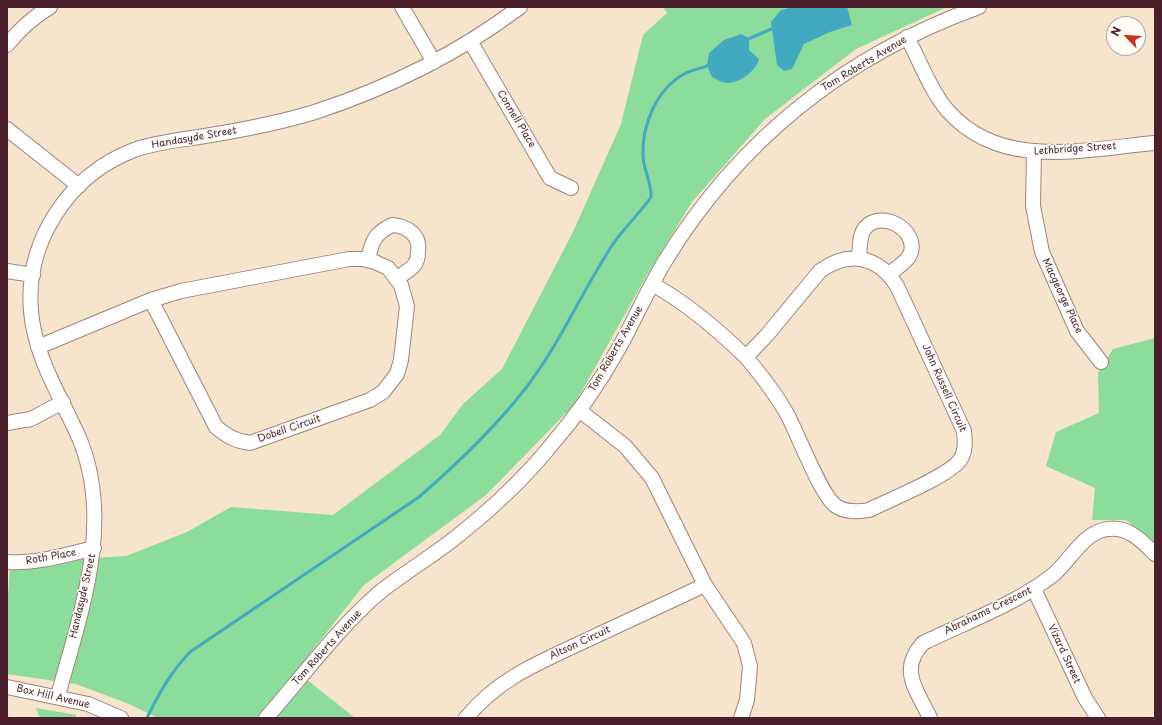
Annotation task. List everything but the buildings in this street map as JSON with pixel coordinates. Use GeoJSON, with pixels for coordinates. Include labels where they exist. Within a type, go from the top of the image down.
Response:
{"type":"FeatureCollection","features":[{"type":"Feature","properties":{"kind":"street"},"geometry":{"type":"LineString","coordinates":[[7,45],[21,28],[38,14],[50,7]]}},
{"type":"Feature","properties":{"kind":"street"},"geometry":{"type":"LineString","coordinates":[[402,7],[434,62]]}},
{"type":"Feature","properties":{"kind":"street","name":"Handasyde Street"},"geometry":{"type":"LineString","coordinates":[[58,696],[87,585],[94,548],[94,503],[90,473],[81,443],[49,375],[38,347],[31,311],[33,275],[42,238],[58,210],[79,186],[110,162],[135,150],[162,142],[259,126],[312,113],[387,85],[434,62],[470,41],[520,7]]}},
{"type":"Feature","properties":{"kind":"street","name":"Tom Roberts Avenue"},"geometry":{"type":"LineString","coordinates":[[268,715],[354,616],[382,591],[455,538],[508,491],[548,450],[579,410],[618,350],[652,284],[694,218],[709,197],[754,147],[780,122],[819,91],[880,51],[907,37],[979,7]]}},
{"type":"Feature","properties":{"kind":"street","name":"Lethbridge Street"},"geometry":{"type":"LineString","coordinates":[[907,37],[935,93],[955,118],[972,132],[1002,146],[1034,152],[1155,143]]}},
{"type":"Feature","properties":{"kind":"street","name":"Connell Place"},"geometry":{"type":"LineString","coordinates":[[470,41],[550,178],[571,188]]}},
{"type":"Feature","properties":{"kind":"street"},"geometry":{"type":"LineString","coordinates":[[7,128],[79,186]]}},
{"type":"Feature","properties":{"kind":"street","name":"Macgeorge Place"},"geometry":{"type":"LineString","coordinates":[[1034,152],[1033,206],[1042,252],[1077,331],[1101,362]]}},
{"type":"Feature","properties":{"kind":"street"},"geometry":{"type":"LineString","coordinates":[[859,258],[861,235],[870,223],[878,221],[895,223],[906,231],[912,242],[911,253],[907,259],[889,274]]}},
{"type":"Feature","properties":{"kind":"street"},"geometry":{"type":"LineString","coordinates":[[368,260],[372,244],[379,232],[392,225],[409,229],[418,239],[418,257],[415,264],[397,278]]}},
{"type":"Feature","properties":{"kind":"street","name":"John Russell Circuit"},"geometry":{"type":"LineString","coordinates":[[652,284],[684,303],[746,358],[768,385],[787,414],[826,494],[836,506],[859,512],[869,510],[950,470],[962,456],[966,444],[964,431],[897,286],[889,274],[872,262],[859,258],[844,259],[831,263],[820,271],[746,358]]}},
{"type":"Feature","properties":{"kind":"street","name":"Dobell Circuit"},"geometry":{"type":"LineString","coordinates":[[38,347],[151,300],[181,290],[349,259],[368,260],[388,268],[397,278],[406,298],[407,306],[401,360],[397,374],[389,387],[370,400],[250,442],[239,442],[228,438],[216,427],[151,300]]}},
{"type":"Feature","properties":{"kind":"street"},"geometry":{"type":"LineString","coordinates":[[7,271],[33,275]]}},
{"type":"Feature","properties":{"kind":"street"},"geometry":{"type":"LineString","coordinates":[[7,423],[31,418],[63,402]]}},
{"type":"Feature","properties":{"kind":"street"},"geometry":{"type":"LineString","coordinates":[[579,410],[625,446],[652,478],[705,585],[744,642],[749,658],[747,700],[740,718]]}},
{"type":"Feature","properties":{"kind":"street","name":"Abrahams Crescent"},"geometry":{"type":"LineString","coordinates":[[930,718],[911,676],[910,664],[914,652],[923,643],[1034,589],[1054,574],[1090,536],[1099,531],[1120,529],[1131,533],[1155,554]]}},
{"type":"Feature","properties":{"kind":"street","name":"Roth Place"},"geometry":{"type":"LineString","coordinates":[[7,562],[25,562],[50,558],[94,548]]}},
{"type":"Feature","properties":{"kind":"street","name":"Altson Circuit"},"geometry":{"type":"LineString","coordinates":[[466,718],[494,688],[526,669],[705,585]]}},
{"type":"Feature","properties":{"kind":"street","name":"Vizard Street"},"geometry":{"type":"LineString","coordinates":[[1034,589],[1085,698],[1098,718]]}},
{"type":"Feature","properties":{"kind":"street","name":"Box Hill Avenue"},"geometry":{"type":"LineString","coordinates":[[7,687],[58,696],[88,704],[121,718]]}},
{"type":"Feature","properties":{"kind":"green space"},"geometry":{"type":"Polygon","coordinates":[[[663,7],[947,7],[856,49],[765,119],[692,202],[647,275],[574,405],[486,495],[364,585],[296,671],[355,718],[158,718],[129,704],[76,684],[7,674],[7,614],[10,563],[126,556],[187,532],[231,507],[333,515],[440,435],[463,404],[502,369],[573,232],[621,124],[643,35],[667,13],[663,7]]]}},
{"type":"Feature","properties":{"kind":"green space"},"geometry":{"type":"Polygon","coordinates":[[[1155,338],[1155,544],[1126,520],[1092,520],[1095,488],[1046,466],[1056,432],[1099,413],[1098,373],[1113,349],[1155,338]]]}},
{"type":"Feature","properties":{"kind":"green space"},"geometry":{"type":"Polygon","coordinates":[[[36,708],[76,715],[77,718],[40,718],[36,708]]]}},
{"type":"Feature","properties":{"kind":"water"},"geometry":{"type":"Polygon","coordinates":[[[793,7],[847,7],[852,25],[830,32],[804,44],[792,69],[784,71],[777,65],[771,22],[781,10],[793,7]]]}},
{"type":"Feature","properties":{"kind":"water"},"geometry":{"type":"Polygon","coordinates":[[[741,34],[749,38],[749,50],[759,59],[755,68],[747,76],[737,81],[727,83],[712,77],[707,66],[709,53],[724,40],[741,34]]]}},
{"type":"Feature","properties":{"kind":"waterway"},"geometry":{"type":"LineString","coordinates":[[746,40],[776,27]]}},
{"type":"Feature","properties":{"kind":"waterway"},"geometry":{"type":"LineString","coordinates":[[147,718],[166,683],[190,652],[419,497],[475,446],[501,418],[538,372],[613,244],[651,197],[650,186],[643,160],[643,143],[648,120],[653,108],[659,98],[674,81],[690,71],[710,64]]}}]}
